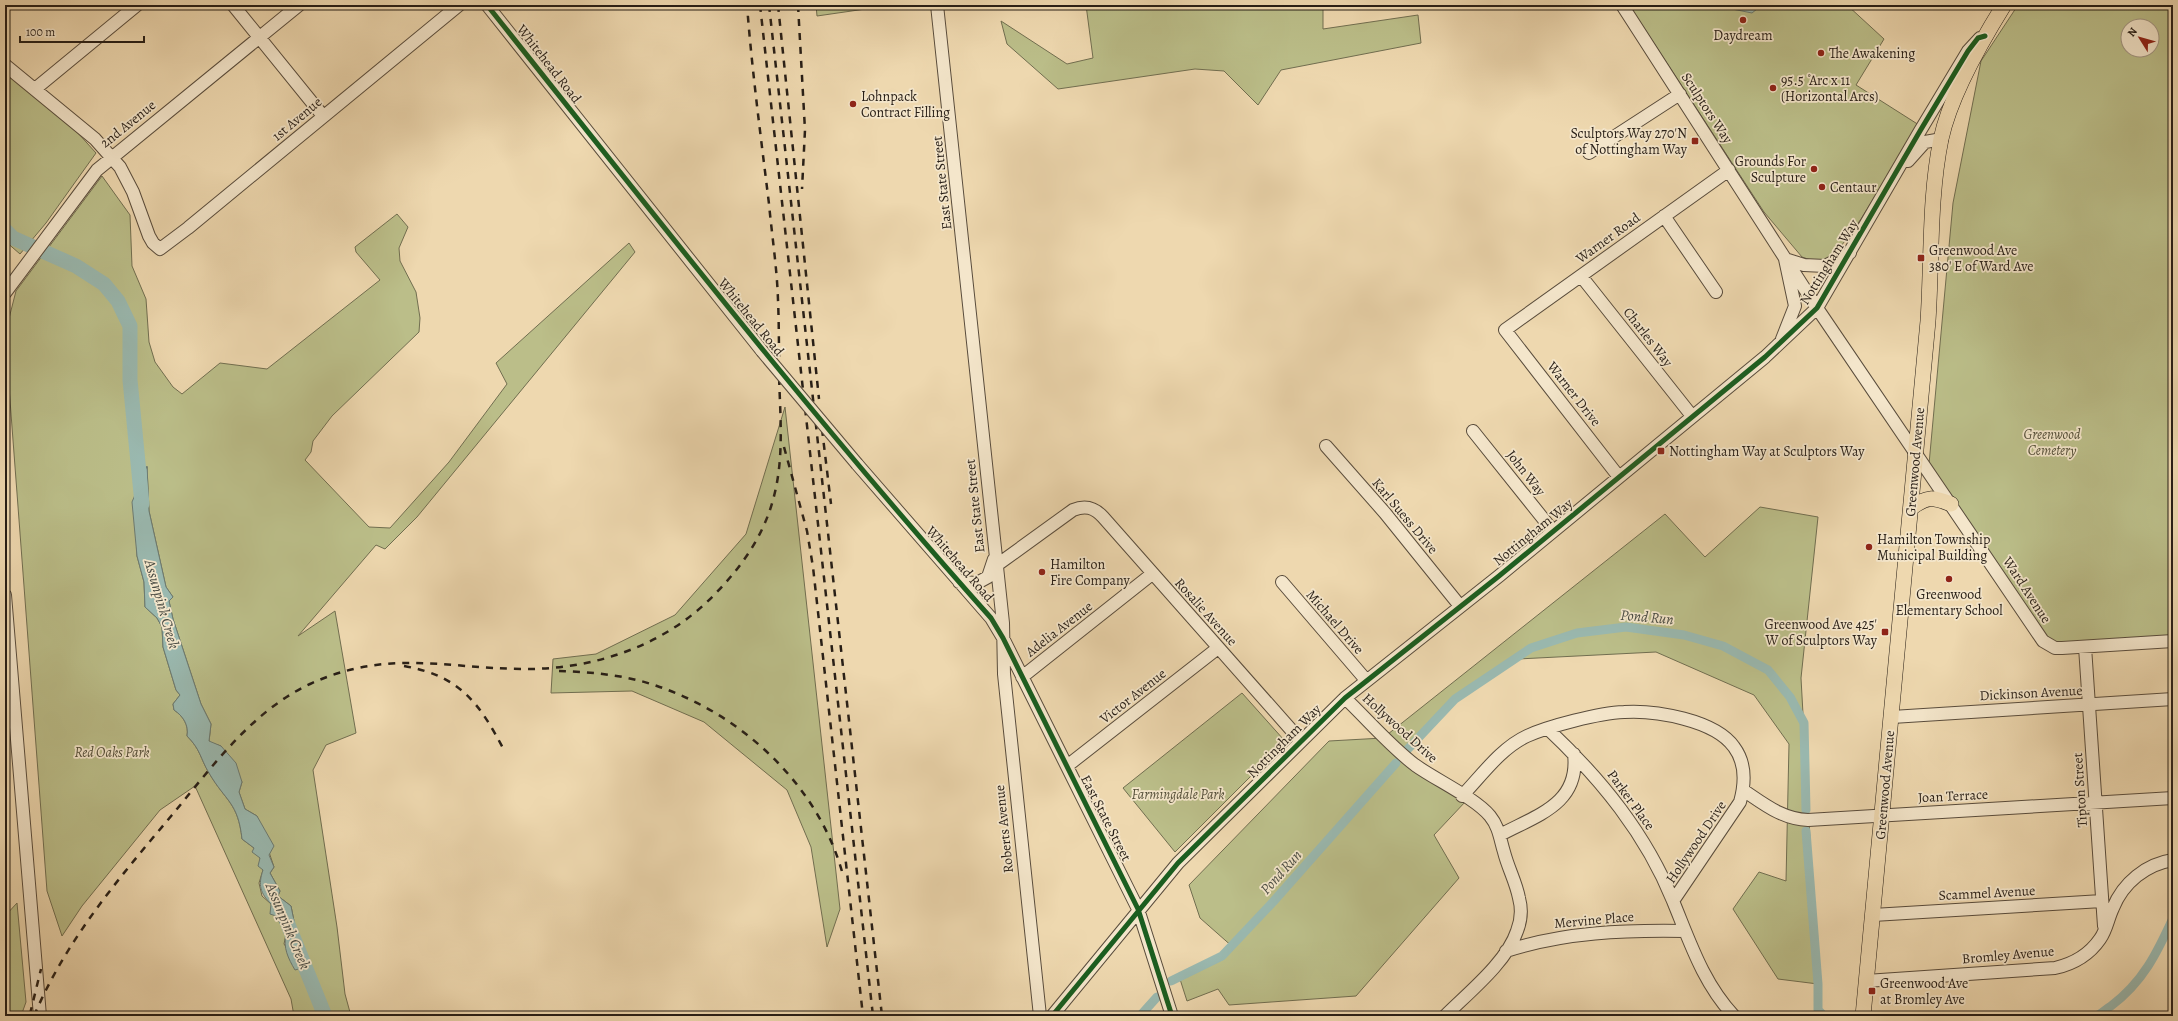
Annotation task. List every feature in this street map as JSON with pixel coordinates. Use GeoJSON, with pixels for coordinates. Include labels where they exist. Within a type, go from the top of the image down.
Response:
{"type":"FeatureCollection","features":[{"type":"Feature","properties":{"kind":"main road","name":"Nottingham Way"},"geometry":{"type":"LineString","coordinates":[[1985,36],[2004,5]]}},
{"type":"Feature","properties":{"kind":"main road","name":"Greenwood Avenue"},"geometry":{"type":"LineString","coordinates":[[1863,1016],[1932,272],[1932,220],[1942,139],[1962,85],[1985,36]]}},
{"type":"Feature","properties":{"kind":"main road"},"geometry":{"type":"LineString","coordinates":[[1911,508],[1923,499],[1937,499],[1951,504]]}},
{"type":"Feature","properties":{"kind":"street"},"geometry":{"type":"LineString","coordinates":[[35,89],[137,5]]}},
{"type":"Feature","properties":{"kind":"street"},"geometry":{"type":"LineString","coordinates":[[233,5],[323,116]]}},
{"type":"Feature","properties":{"kind":"street","name":"2nd Avenue"},"geometry":{"type":"LineString","coordinates":[[5,293],[97,170],[298,5]]}},
{"type":"Feature","properties":{"kind":"street","name":"1st Avenue"},"geometry":{"type":"LineString","coordinates":[[111,157],[120,167],[133,192],[153,243],[157,248],[162,248],[459,5]]}},
{"type":"Feature","properties":{"kind":"street","name":"Whitehead Road"},"geometry":{"type":"LineString","coordinates":[[487,5],[762,351],[857,464],[991,618],[1003,638]]}},
{"type":"Feature","properties":{"kind":"street","name":"East State Street"},"geometry":{"type":"LineString","coordinates":[[937,5],[1003,638],[1138,910],[1172,1016]]}},
{"type":"Feature","properties":{"kind":"street","name":"Sculptors Way"},"geometry":{"type":"LineString","coordinates":[[1622,5],[1818,308]]}},
{"type":"Feature","properties":{"kind":"street","name":"Nottingham Way"},"geometry":{"type":"LineString","coordinates":[[1052,1016],[1138,910],[1194,846],[1345,698],[1619,477],[1782,341],[1818,308],[1888,188],[1917,134],[1968,51],[1978,38],[1985,36]]}},
{"type":"Feature","properties":{"kind":"street"},"geometry":{"type":"LineString","coordinates":[[5,65],[95,139],[111,157]]}},
{"type":"Feature","properties":{"kind":"street"},"geometry":{"type":"LineString","coordinates":[[1589,153],[1680,94]]}},
{"type":"Feature","properties":{"kind":"street"},"geometry":{"type":"LineString","coordinates":[[1888,188],[1925,142],[1942,139]]}},
{"type":"Feature","properties":{"kind":"street","name":"Warner Road"},"geometry":{"type":"LineString","coordinates":[[1505,330],[1729,170]]}},
{"type":"Feature","properties":{"kind":"street"},"geometry":{"type":"LineString","coordinates":[[1664,216],[1716,292]]}},
{"type":"Feature","properties":{"kind":"street"},"geometry":{"type":"LineString","coordinates":[[1782,341],[1795,306],[1785,259],[1804,265],[1825,266],[1850,253]]}},
{"type":"Feature","properties":{"kind":"street","name":"Charles Way"},"geometry":{"type":"LineString","coordinates":[[1581,276],[1692,416]]}},
{"type":"Feature","properties":{"kind":"street","name":"Ward Avenue"},"geometry":{"type":"LineString","coordinates":[[1818,308],[2043,641],[2055,648],[2173,641]]}},
{"type":"Feature","properties":{"kind":"street","name":"Warner Drive"},"geometry":{"type":"LineString","coordinates":[[1505,330],[1619,477]]}},
{"type":"Feature","properties":{"kind":"street","name":"John Way"},"geometry":{"type":"LineString","coordinates":[[1473,431],[1553,531]]}},
{"type":"Feature","properties":{"kind":"street","name":"Karl Suess Drive"},"geometry":{"type":"LineString","coordinates":[[1326,446],[1385,513],[1460,606]]}},
{"type":"Feature","properties":{"kind":"street","name":"Rosalie Avenue"},"geometry":{"type":"LineString","coordinates":[[996,560],[1073,510],[1086,507],[1099,512],[1152,574],[1301,741]]}},
{"type":"Feature","properties":{"kind":"street"},"geometry":{"type":"LineString","coordinates":[[959,582],[978,583],[988,577],[996,560]]}},
{"type":"Feature","properties":{"kind":"street","name":"Adelia Avenue"},"geometry":{"type":"LineString","coordinates":[[1022,677],[1152,574]]}},
{"type":"Feature","properties":{"kind":"street","name":"Michael Drive"},"geometry":{"type":"LineString","coordinates":[[1282,582],[1366,680]]}},
{"type":"Feature","properties":{"kind":"street"},"geometry":{"type":"LineString","coordinates":[[5,595],[40,1016]]}},
{"type":"Feature","properties":{"kind":"street","name":"Roberts Avenue"},"geometry":{"type":"LineString","coordinates":[[1003,638],[1004,674],[1017,809],[1040,1016]]}},
{"type":"Feature","properties":{"kind":"street","name":"Tipton Street"},"geometry":{"type":"LineString","coordinates":[[2085,647],[2104,932]]}},
{"type":"Feature","properties":{"kind":"street","name":"Victor Avenue"},"geometry":{"type":"LineString","coordinates":[[1067,766],[1218,648]]}},
{"type":"Feature","properties":{"kind":"street","name":"Hollywood Drive"},"geometry":{"type":"LineString","coordinates":[[1345,698],[1409,760],[1462,796],[1508,748],[1528,735],[1594,716],[1623,712],[1658,713],[1691,721],[1726,738],[1734,747],[1742,765],[1743,790],[1736,811],[1673,901],[1703,974],[1734,1016]]}},
{"type":"Feature","properties":{"kind":"street","name":"Dickinson Avenue"},"geometry":{"type":"LineString","coordinates":[[1892,716],[2173,699]]}},
{"type":"Feature","properties":{"kind":"street","name":"Parker Place"},"geometry":{"type":"LineString","coordinates":[[1548,729],[1602,784],[1633,825],[1651,856],[1673,901]]}},
{"type":"Feature","properties":{"kind":"street"},"geometry":{"type":"LineString","coordinates":[[1500,835],[1552,808],[1560,800],[1571,784],[1574,774],[1574,754]]}},
{"type":"Feature","properties":{"kind":"street","name":"Joan Terrace"},"geometry":{"type":"LineString","coordinates":[[1743,790],[1776,812],[1797,819],[1882,816],[2173,798]]}},
{"type":"Feature","properties":{"kind":"street"},"geometry":{"type":"LineString","coordinates":[[1445,1016],[1472,990],[1506,950],[1517,931],[1521,909],[1500,835],[1490,816],[1483,808],[1462,796]]}},
{"type":"Feature","properties":{"kind":"street","name":"Bromley Avenue"},"geometry":{"type":"LineString","coordinates":[[1866,981],[2054,968],[2066,965],[2086,954],[2104,932],[2113,908],[2126,886],[2145,870],[2173,860]]}},
{"type":"Feature","properties":{"kind":"street","name":"Scammel Avenue"},"geometry":{"type":"LineString","coordinates":[[1873,915],[2102,901]]}},
{"type":"Feature","properties":{"kind":"street","name":"Mervine Place"},"geometry":{"type":"LineString","coordinates":[[1506,950],[1568,936],[1634,930],[1685,931]]}},
{"type":"Feature","properties":{"kind":"green space"},"geometry":{"type":"Polygon","coordinates":[[[816,5],[893,5],[817,16],[816,5]]]}},
{"type":"Feature","properties":{"kind":"green space"},"geometry":{"type":"Polygon","coordinates":[[[1086,5],[1323,5],[1323,29],[1418,15],[1421,43],[1281,70],[1258,105],[1224,71],[1195,69],[1058,89],[1007,44],[1001,21],[1067,64],[1093,58],[1086,5]]]}},
{"type":"Feature","properties":{"kind":"green space","name":"Grounds For Sculpture"},"geometry":{"type":"Polygon","coordinates":[[[1629,5],[1847,5],[1884,39],[1856,85],[1919,125],[1861,219],[1836,253],[1824,260],[1814,261],[1802,257],[1764,212],[1629,5]]]}},
{"type":"Feature","properties":{"kind":"green space","name":"Greenwood Cemetery"},"geometry":{"type":"Polygon","coordinates":[[[2018,5],[2173,5],[2173,640],[2044,647],[1928,475],[1953,203],[1981,61],[2018,5]]]}},
{"type":"Feature","properties":{"kind":"green space"},"geometry":{"type":"Polygon","coordinates":[[[5,66],[50,102],[96,153],[46,223],[20,254],[5,241],[5,66]]]}},
{"type":"Feature","properties":{"kind":"green space","name":"Red Oaks Park"},"geometry":{"type":"Polygon","coordinates":[[[102,176],[130,215],[132,266],[146,299],[149,342],[155,362],[173,387],[182,394],[220,363],[267,369],[380,280],[356,252],[355,247],[397,214],[408,227],[399,248],[400,261],[416,292],[420,318],[419,332],[332,416],[313,441],[311,452],[305,460],[369,527],[390,528],[449,462],[507,384],[496,363],[629,243],[635,252],[417,517],[385,549],[376,545],[298,636],[335,611],[356,733],[326,745],[313,770],[337,927],[345,994],[351,1016],[294,1016],[291,999],[195,786],[160,810],[82,906],[62,936],[47,891],[5,334],[16,291],[102,176]],[[147,467],[136,530],[137,556],[144,582],[145,607],[157,618],[162,627],[163,647],[176,690],[180,695],[173,704],[174,710],[185,721],[187,736],[198,750],[206,768],[238,817],[242,839],[254,848],[260,858],[263,870],[259,883],[262,896],[271,904],[286,934],[284,944],[301,968],[293,946],[296,931],[291,906],[278,896],[280,891],[270,873],[274,867],[257,816],[245,809],[239,792],[242,782],[221,746],[209,742],[211,724],[201,704],[173,619],[169,601],[173,597],[166,587],[149,511],[147,467]]]}},
{"type":"Feature","properties":{"kind":"green space"},"geometry":{"type":"Polygon","coordinates":[[[785,407],[840,909],[827,947],[811,847],[787,790],[704,722],[632,691],[551,693],[553,659],[596,654],[675,615],[746,534],[785,407]]]}},
{"type":"Feature","properties":{"kind":"green space"},"geometry":{"type":"Polygon","coordinates":[[[1760,507],[1818,517],[1801,678],[1818,984],[1778,979],[1733,909],[1759,872],[1786,881],[1789,744],[1754,695],[1656,652],[1518,659],[1447,704],[1404,758],[1466,801],[1434,835],[1459,878],[1356,996],[1229,1005],[1218,989],[1187,1001],[1179,976],[1234,948],[1200,918],[1189,885],[1329,741],[1383,738],[1665,514],[1705,557],[1760,507]]]}},
{"type":"Feature","properties":{"kind":"green space","name":"Farmingdale Park"},"geometry":{"type":"Polygon","coordinates":[[[1242,693],[1284,740],[1284,743],[1175,852],[1123,788],[1242,693]]]}},
{"type":"Feature","properties":{"kind":"green space"},"geometry":{"type":"Polygon","coordinates":[[[17,903],[26,1002],[21,1016],[5,1016],[5,916],[17,903]]]}},
{"type":"Feature","properties":{"kind":"water"},"geometry":{"type":"Polygon","coordinates":[[[1712,5],[1762,5],[1752,13],[1712,5]]]}},
{"type":"Feature","properties":{"kind":"water"},"geometry":{"type":"Polygon","coordinates":[[[147,466],[149,511],[166,587],[173,597],[169,601],[173,619],[201,704],[211,724],[209,741],[221,746],[236,763],[242,782],[239,792],[245,809],[257,816],[274,846],[269,855],[274,867],[270,873],[280,891],[278,896],[291,906],[296,931],[293,946],[302,968],[295,970],[287,953],[285,944],[286,934],[276,916],[270,914],[271,904],[264,896],[260,884],[263,870],[258,866],[260,858],[252,852],[254,848],[242,839],[238,817],[206,768],[198,750],[187,736],[185,721],[174,710],[173,704],[180,695],[176,690],[163,647],[162,627],[157,618],[145,607],[144,582],[137,556],[132,502],[147,466]]]}},
{"type":"Feature","properties":{"kind":"waterway","name":"Assunpink Creek"},"geometry":{"type":"LineString","coordinates":[[5,230],[13,238],[76,266],[104,284],[118,301],[130,326],[130,380],[142,504]]}},
{"type":"Feature","properties":{"kind":"waterway","name":"Pond Run"},"geometry":{"type":"LineString","coordinates":[[1406,751],[1455,699],[1531,648],[1577,633],[1626,627],[1684,635],[1723,646],[1768,670],[1790,697],[1804,723],[1806,810]]}},
{"type":"Feature","properties":{"kind":"waterway","name":"Pond Run"},"geometry":{"type":"LineString","coordinates":[[1171,981],[1222,956],[1273,902],[1396,763]]}},
{"type":"Feature","properties":{"kind":"waterway"},"geometry":{"type":"LineString","coordinates":[[1806,831],[1818,984],[1818,1010],[1824,1016]]}},
{"type":"Feature","properties":{"kind":"waterway","name":"Pond Run"},"geometry":{"type":"LineString","coordinates":[[2096,1016],[2122,997],[2140,977],[2155,955],[2173,918]]}},
{"type":"Feature","properties":{"kind":"waterway","name":"Assunpink Creek"},"geometry":{"type":"LineString","coordinates":[[287,922],[325,1016]]}},
{"type":"Feature","properties":{"kind":"waterway","name":"Pond Run"},"geometry":{"type":"LineString","coordinates":[[1140,1016],[1157,997]]}},
{"type":"Feature","properties":{"kind":"railway"},"geometry":{"type":"LineString","coordinates":[[34,1016],[62,961],[113,886],[202,778],[234,742],[251,725],[289,695],[310,684],[338,673],[364,667],[415,663],[522,669],[575,665],[601,659],[627,651],[651,641],[675,627],[696,612],[716,593],[745,559],[760,534],[771,507],[778,478],[781,433],[777,276],[754,80],[747,5]]}},
{"type":"Feature","properties":{"kind":"railway"},"geometry":{"type":"LineString","coordinates":[[760,5],[873,1016]]}},
{"type":"Feature","properties":{"kind":"railway"},"geometry":{"type":"LineString","coordinates":[[769,5],[882,1016]]}},
{"type":"Feature","properties":{"kind":"railway"},"geometry":{"type":"LineString","coordinates":[[778,5],[819,399]]}},
{"type":"Feature","properties":{"kind":"railway"},"geometry":{"type":"LineString","coordinates":[[798,5],[805,130],[802,189]]}},
{"type":"Feature","properties":{"kind":"railway"},"geometry":{"type":"LineString","coordinates":[[822,429],[831,504]]}},
{"type":"Feature","properties":{"kind":"railway"},"geometry":{"type":"LineString","coordinates":[[784,447],[807,531],[813,567],[863,1016]]}},
{"type":"Feature","properties":{"kind":"railway"},"geometry":{"type":"LineString","coordinates":[[404,666],[440,677],[454,685],[466,695],[477,706],[487,720],[505,752]]}},
{"type":"Feature","properties":{"kind":"railway"},"geometry":{"type":"LineString","coordinates":[[559,671],[608,675],[633,679],[657,686],[689,699],[719,715],[747,735],[773,758],[796,784],[816,812],[832,843],[843,875]]}},
{"type":"Feature","properties":{"kind":"railway"},"geometry":{"type":"LineString","coordinates":[[30,1014],[41,969]]}},
{"type":"Feature","properties":{"kind":"cycle path"},"geometry":{"type":"LineString","coordinates":[[487,5],[672,238],[797,392],[925,543],[991,618],[1003,638],[1138,909],[1172,1016]]}},
{"type":"Feature","properties":{"kind":"cycle path"},"geometry":{"type":"LineString","coordinates":[[1052,1016],[1178,863],[1345,698],[1499,576],[1765,357],[1817,308],[1968,51],[1978,38],[1985,36]]}},
{"type":"Feature","properties":{"kind":"place","name":"Daydream"},"geometry":{"type":"Point","coordinates":[1743,20]}},
{"type":"Feature","properties":{"kind":"place","name":"The Awakening"},"geometry":{"type":"Point","coordinates":[1821,53]}},
{"type":"Feature","properties":{"kind":"place","name":"95.5 ̊ Arc x 11 (Horizontal Arcs)"},"geometry":{"type":"Point","coordinates":[1773,88]}},
{"type":"Feature","properties":{"kind":"place","name":"Lohnpack Contract Filling"},"geometry":{"type":"Point","coordinates":[853,104]}},
{"type":"Feature","properties":{"kind":"place","name":"Sculptors Way 270'N of Nottingham Way"},"geometry":{"type":"Point","coordinates":[1695,141]}},
{"type":"Feature","properties":{"kind":"place","name":"Grounds For Sculpture"},"geometry":{"type":"Point","coordinates":[1814,169]}},
{"type":"Feature","properties":{"kind":"place","name":"Centaur"},"geometry":{"type":"Point","coordinates":[1822,187]}},
{"type":"Feature","properties":{"kind":"place","name":"Greenwood Ave 380' E of Ward Ave"},"geometry":{"type":"Point","coordinates":[1921,258]}},
{"type":"Feature","properties":{"kind":"place","name":"Nottingham Way at Sculptors Way"},"geometry":{"type":"Point","coordinates":[1661,451]}},
{"type":"Feature","properties":{"kind":"place","name":"Hamilton Township Municipal Building"},"geometry":{"type":"Point","coordinates":[1869,547]}},
{"type":"Feature","properties":{"kind":"place","name":"Hamilton Fire Company"},"geometry":{"type":"Point","coordinates":[1042,572]}},
{"type":"Feature","properties":{"kind":"place","name":"Greenwood Elementary School"},"geometry":{"type":"Point","coordinates":[1949,579]}},
{"type":"Feature","properties":{"kind":"place","name":"Greenwood Ave 425' W of Sculptors Way"},"geometry":{"type":"Point","coordinates":[1885,632]}},
{"type":"Feature","properties":{"kind":"place","name":"Greenwood Ave at Bromley Ave"},"geometry":{"type":"Point","coordinates":[1872,991]}}]}
